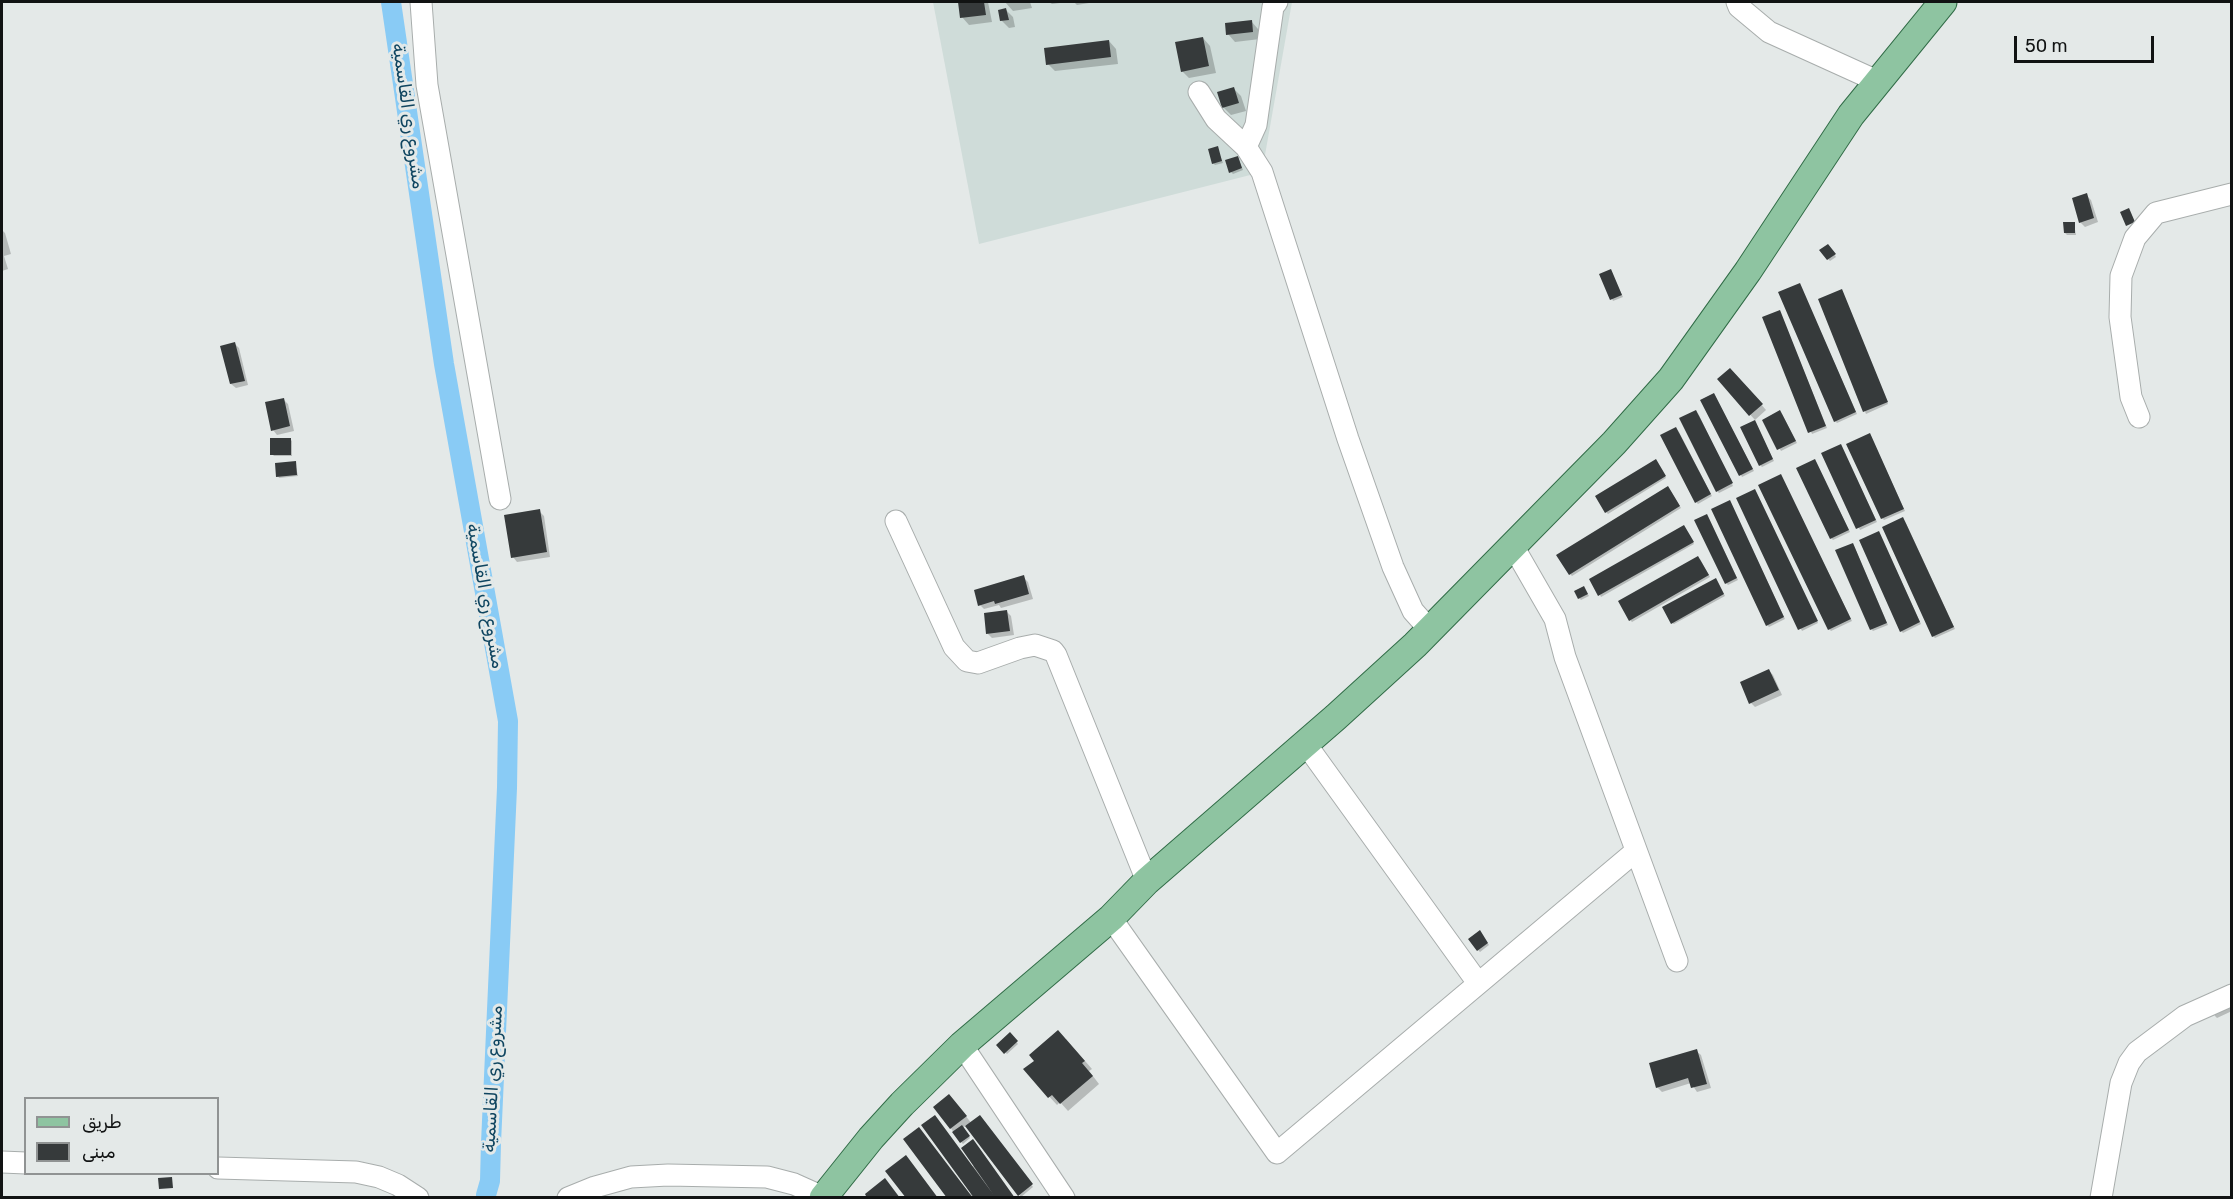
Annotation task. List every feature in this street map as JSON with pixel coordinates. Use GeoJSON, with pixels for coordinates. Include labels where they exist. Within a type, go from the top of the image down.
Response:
{"type":"FeatureCollection","features":[{"type":"Feature","properties":{"kind":"main road"},"geometry":{"type":"LineString","coordinates":[[823,1197],[886,1121],[962,1045],[1111,918],[1147,881],[1430,630],[1614,443],[1671,379],[1748,272],[1827,149],[1877,81],[1943,2]]}},
{"type":"Feature","properties":{"kind":"street"},"geometry":{"type":"LineString","coordinates":[[421,2],[427,85],[500,499]]}},
{"type":"Feature","properties":{"kind":"street"},"geometry":{"type":"LineString","coordinates":[[1246,147],[1256,125],[1273,8],[1277,2]]}},
{"type":"Feature","properties":{"kind":"street"},"geometry":{"type":"LineString","coordinates":[[1737,2],[1739,7],[1769,32],[1877,81]]}},
{"type":"Feature","properties":{"kind":"street"},"geometry":{"type":"LineString","coordinates":[[1199,92],[1216,119],[1246,147],[1262,172],[1344,428],[1393,567],[1413,611],[1430,630]]}},
{"type":"Feature","properties":{"kind":"street"},"geometry":{"type":"LineString","coordinates":[[2139,417],[2131,398],[2120,317],[2121,276],[2135,238],[2156,213],[2232,194]]}},
{"type":"Feature","properties":{"kind":"street"},"geometry":{"type":"LineString","coordinates":[[896,521],[954,647],[967,661],[978,663],[1035,645],[1053,651],[1056,655],[1147,881]]}},
{"type":"Feature","properties":{"kind":"street"},"geometry":{"type":"LineString","coordinates":[[1514,546],[1555,619],[1565,657],[1677,961]]}},
{"type":"Feature","properties":{"kind":"street"},"geometry":{"type":"LineString","coordinates":[[1305,743],[1478,983]]}},
{"type":"Feature","properties":{"kind":"street"},"geometry":{"type":"LineString","coordinates":[[1111,918],[1277,1153],[1636,850]]}},
{"type":"Feature","properties":{"kind":"street"},"geometry":{"type":"LineString","coordinates":[[2101,1197],[2121,1083],[2129,1063],[2137,1052],[2185,1016],[2232,995]]}},
{"type":"Feature","properties":{"kind":"street"},"geometry":{"type":"LineString","coordinates":[[962,1045],[1064,1197]]}},
{"type":"Feature","properties":{"kind":"street"},"geometry":{"type":"LineString","coordinates":[[2,1162],[24,1163]]}},
{"type":"Feature","properties":{"kind":"street"},"geometry":{"type":"LineString","coordinates":[[219,1168],[357,1172],[380,1187],[398,1185],[418,1197]]}},
{"type":"Feature","properties":{"kind":"street"},"geometry":{"type":"LineString","coordinates":[[568,1197],[631,1177],[668,1175],[767,1177],[794,1184],[823,1197]]}},
{"type":"Feature","properties":{"kind":"shaded area"},"geometry":{"type":"Polygon","coordinates":[[[933,2],[1292,2],[1262,172],[979,244],[933,2]]]}},
{"type":"Feature","properties":{"kind":"building"},"geometry":{"type":"Polygon","coordinates":[[[958,2],[984,2],[986,15],[960,18],[958,2]]]}},
{"type":"Feature","properties":{"kind":"building"},"geometry":{"type":"Polygon","coordinates":[[[1006,8],[1009,20],[1000,21],[998,10],[1006,8]]]}},
{"type":"Feature","properties":{"kind":"building"},"geometry":{"type":"Polygon","coordinates":[[[1252,20],[1253,32],[1226,35],[1225,23],[1252,20]]]}},
{"type":"Feature","properties":{"kind":"building"},"geometry":{"type":"Polygon","coordinates":[[[1203,37],[1209,66],[1181,72],[1175,42],[1203,37]]]}},
{"type":"Feature","properties":{"kind":"building"},"geometry":{"type":"Polygon","coordinates":[[[1109,40],[1111,57],[1046,65],[1044,48],[1109,40]]]}},
{"type":"Feature","properties":{"kind":"building"},"geometry":{"type":"Polygon","coordinates":[[[1234,87],[1239,103],[1222,108],[1217,92],[1234,87]]]}},
{"type":"Feature","properties":{"kind":"building"},"geometry":{"type":"Polygon","coordinates":[[[1218,146],[1222,161],[1212,164],[1208,149],[1218,146]]]}},
{"type":"Feature","properties":{"kind":"building"},"geometry":{"type":"Polygon","coordinates":[[[1238,156],[1242,168],[1229,173],[1225,160],[1238,156]]]}},
{"type":"Feature","properties":{"kind":"building"},"geometry":{"type":"Polygon","coordinates":[[[2087,193],[2094,218],[2079,223],[2072,198],[2087,193]]]}},
{"type":"Feature","properties":{"kind":"building"},"geometry":{"type":"Polygon","coordinates":[[[2129,208],[2135,222],[2126,226],[2120,212],[2129,208]]]}},
{"type":"Feature","properties":{"kind":"building"},"geometry":{"type":"Polygon","coordinates":[[[2063,222],[2075,222],[2075,233],[2064,233],[2063,222]]]}},
{"type":"Feature","properties":{"kind":"building"},"geometry":{"type":"Polygon","coordinates":[[[1828,244],[1836,254],[1827,260],[1819,250],[1828,244]]]}},
{"type":"Feature","properties":{"kind":"building"},"geometry":{"type":"Polygon","coordinates":[[[1611,269],[1622,295],[1610,300],[1599,274],[1611,269]]]}},
{"type":"Feature","properties":{"kind":"building"},"geometry":{"type":"Polygon","coordinates":[[[1800,283],[1856,412],[1834,422],[1778,292],[1800,283]]]}},
{"type":"Feature","properties":{"kind":"building"},"geometry":{"type":"Polygon","coordinates":[[[1842,289],[1888,402],[1863,412],[1818,299],[1842,289]]]}},
{"type":"Feature","properties":{"kind":"building"},"geometry":{"type":"Polygon","coordinates":[[[1780,310],[1826,426],[1808,433],[1762,317],[1780,310]]]}},
{"type":"Feature","properties":{"kind":"building"},"geometry":{"type":"Polygon","coordinates":[[[235,342],[245,381],[230,384],[220,346],[235,342]]]}},
{"type":"Feature","properties":{"kind":"building"},"geometry":{"type":"Polygon","coordinates":[[[1730,368],[1763,404],[1749,416],[1717,379],[1730,368]]]}},
{"type":"Feature","properties":{"kind":"building"},"geometry":{"type":"Polygon","coordinates":[[[1714,393],[1753,469],[1739,476],[1700,400],[1714,393]]]}},
{"type":"Feature","properties":{"kind":"building"},"geometry":{"type":"Polygon","coordinates":[[[284,398],[290,426],[271,431],[265,402],[284,398]]]}},
{"type":"Feature","properties":{"kind":"building"},"geometry":{"type":"Polygon","coordinates":[[[1696,410],[1733,483],[1716,492],[1679,418],[1696,410]]]}},
{"type":"Feature","properties":{"kind":"building"},"geometry":{"type":"Polygon","coordinates":[[[1780,410],[1796,441],[1777,450],[1762,420],[1780,410]]]}},
{"type":"Feature","properties":{"kind":"building"},"geometry":{"type":"Polygon","coordinates":[[[1755,420],[1773,459],[1759,466],[1740,427],[1755,420]]]}},
{"type":"Feature","properties":{"kind":"building"},"geometry":{"type":"Polygon","coordinates":[[[1676,427],[1711,494],[1695,503],[1660,435],[1676,427]]]}},
{"type":"Feature","properties":{"kind":"building"},"geometry":{"type":"Polygon","coordinates":[[[1870,433],[1904,509],[1881,519],[1846,444],[1870,433]]]}},
{"type":"Feature","properties":{"kind":"building"},"geometry":{"type":"Polygon","coordinates":[[[270,438],[291,438],[291,455],[270,455],[270,438]]]}},
{"type":"Feature","properties":{"kind":"building"},"geometry":{"type":"Polygon","coordinates":[[[1841,444],[1876,520],[1856,529],[1821,453],[1841,444]]]}},
{"type":"Feature","properties":{"kind":"building"},"geometry":{"type":"Polygon","coordinates":[[[1656,459],[1666,476],[1605,513],[1595,496],[1656,459]]]}},
{"type":"Feature","properties":{"kind":"building"},"geometry":{"type":"Polygon","coordinates":[[[1815,459],[1849,530],[1830,539],[1796,468],[1815,459]]]}},
{"type":"Feature","properties":{"kind":"building"},"geometry":{"type":"Polygon","coordinates":[[[296,461],[297,475],[276,477],[275,463],[296,461]]]}},
{"type":"Feature","properties":{"kind":"building"},"geometry":{"type":"Polygon","coordinates":[[[1781,474],[1851,619],[1828,630],[1758,485],[1781,474]]]}},
{"type":"Feature","properties":{"kind":"building"},"geometry":{"type":"Polygon","coordinates":[[[1668,486],[1680,506],[1569,575],[1556,555],[1668,486]]]}},
{"type":"Feature","properties":{"kind":"building"},"geometry":{"type":"Polygon","coordinates":[[[1755,489],[1818,621],[1798,630],[1736,498],[1755,489]]]}},
{"type":"Feature","properties":{"kind":"building"},"geometry":{"type":"Polygon","coordinates":[[[1730,500],[1784,617],[1766,626],[1711,509],[1730,500]]]}},
{"type":"Feature","properties":{"kind":"building"},"geometry":{"type":"Polygon","coordinates":[[[540,509],[547,552],[511,558],[504,515],[540,509]]]}},
{"type":"Feature","properties":{"kind":"building"},"geometry":{"type":"Polygon","coordinates":[[[1707,514],[1737,578],[1725,584],[1694,520],[1707,514]]]}},
{"type":"Feature","properties":{"kind":"building"},"geometry":{"type":"Polygon","coordinates":[[[1903,517],[1954,627],[1932,637],[1882,527],[1903,517]]]}},
{"type":"Feature","properties":{"kind":"building"},"geometry":{"type":"Polygon","coordinates":[[[1684,525],[1694,542],[1598,596],[1589,579],[1684,525]]]}},
{"type":"Feature","properties":{"kind":"building"},"geometry":{"type":"Polygon","coordinates":[[[1879,531],[1920,622],[1900,632],[1859,540],[1879,531]]]}},
{"type":"Feature","properties":{"kind":"building"},"geometry":{"type":"Polygon","coordinates":[[[1853,543],[1887,623],[1870,630],[1835,550],[1853,543]]]}},
{"type":"Feature","properties":{"kind":"building"},"geometry":{"type":"Polygon","coordinates":[[[1698,556],[1709,575],[1629,621],[1618,601],[1698,556]]]}},
{"type":"Feature","properties":{"kind":"building"},"geometry":{"type":"Polygon","coordinates":[[[1024,575],[1029,594],[995,604],[994,601],[978,606],[974,590],[1024,575]]]}},
{"type":"Feature","properties":{"kind":"building"},"geometry":{"type":"Polygon","coordinates":[[[1716,578],[1724,594],[1671,624],[1662,607],[1716,578]]]}},
{"type":"Feature","properties":{"kind":"building"},"geometry":{"type":"Polygon","coordinates":[[[1584,586],[1588,594],[1578,599],[1574,591],[1584,586]]]}},
{"type":"Feature","properties":{"kind":"building"},"geometry":{"type":"Polygon","coordinates":[[[1007,610],[1010,631],[986,634],[984,613],[1007,610]]]}},
{"type":"Feature","properties":{"kind":"building"},"geometry":{"type":"Polygon","coordinates":[[[1769,669],[1779,690],[1749,704],[1740,682],[1769,669]]]}},
{"type":"Feature","properties":{"kind":"building"},"geometry":{"type":"Polygon","coordinates":[[[1480,930],[1488,943],[1477,951],[1468,939],[1480,930]]]}},
{"type":"Feature","properties":{"kind":"building"},"geometry":{"type":"Polygon","coordinates":[[[1058,1030],[1085,1061],[1082,1063],[1093,1076],[1060,1104],[1052,1095],[1048,1098],[1023,1069],[1034,1061],[1029,1055],[1058,1030]]]}},
{"type":"Feature","properties":{"kind":"building"},"geometry":{"type":"Polygon","coordinates":[[[1010,1032],[1018,1041],[1004,1054],[996,1045],[1010,1032]]]}},
{"type":"Feature","properties":{"kind":"building"},"geometry":{"type":"Polygon","coordinates":[[[1697,1049],[1707,1084],[1691,1088],[1688,1078],[1656,1088],[1649,1063],[1697,1049]]]}},
{"type":"Feature","properties":{"kind":"building"},"geometry":{"type":"Polygon","coordinates":[[[949,1094],[967,1116],[950,1129],[933,1107],[949,1094]]]}},
{"type":"Feature","properties":{"kind":"building"},"geometry":{"type":"Polygon","coordinates":[[[935,1115],[993,1194],[961,1148],[973,1139],[1015,1198],[974,1198],[921,1125],[935,1115]]]}},
{"type":"Feature","properties":{"kind":"building"},"geometry":{"type":"Polygon","coordinates":[[[980,1115],[1033,1184],[1018,1196],[965,1126],[980,1115]]]}},
{"type":"Feature","properties":{"kind":"building"},"geometry":{"type":"Polygon","coordinates":[[[962,1125],[970,1136],[960,1143],[952,1132],[962,1125]]]}},
{"type":"Feature","properties":{"kind":"building"},"geometry":{"type":"Polygon","coordinates":[[[919,1127],[973,1198],[947,1198],[903,1139],[919,1127]]]}},
{"type":"Feature","properties":{"kind":"building"},"geometry":{"type":"Polygon","coordinates":[[[906,1155],[938,1198],[906,1198],[885,1171],[906,1155]]]}},
{"type":"Feature","properties":{"kind":"building"},"geometry":{"type":"Polygon","coordinates":[[[172,1177],[173,1188],[159,1189],[158,1178],[172,1177]]]}},
{"type":"Feature","properties":{"kind":"building"},"geometry":{"type":"Polygon","coordinates":[[[885,1178],[900,1198],[867,1198],[865,1194],[885,1178]]]}},
{"type":"Feature","properties":{"kind":"waterway","name":"مشروع ري القاسمية"},"geometry":{"type":"LineString","coordinates":[[391,2],[444,364],[508,721],[490,1181],[486,1195]]}}]}
